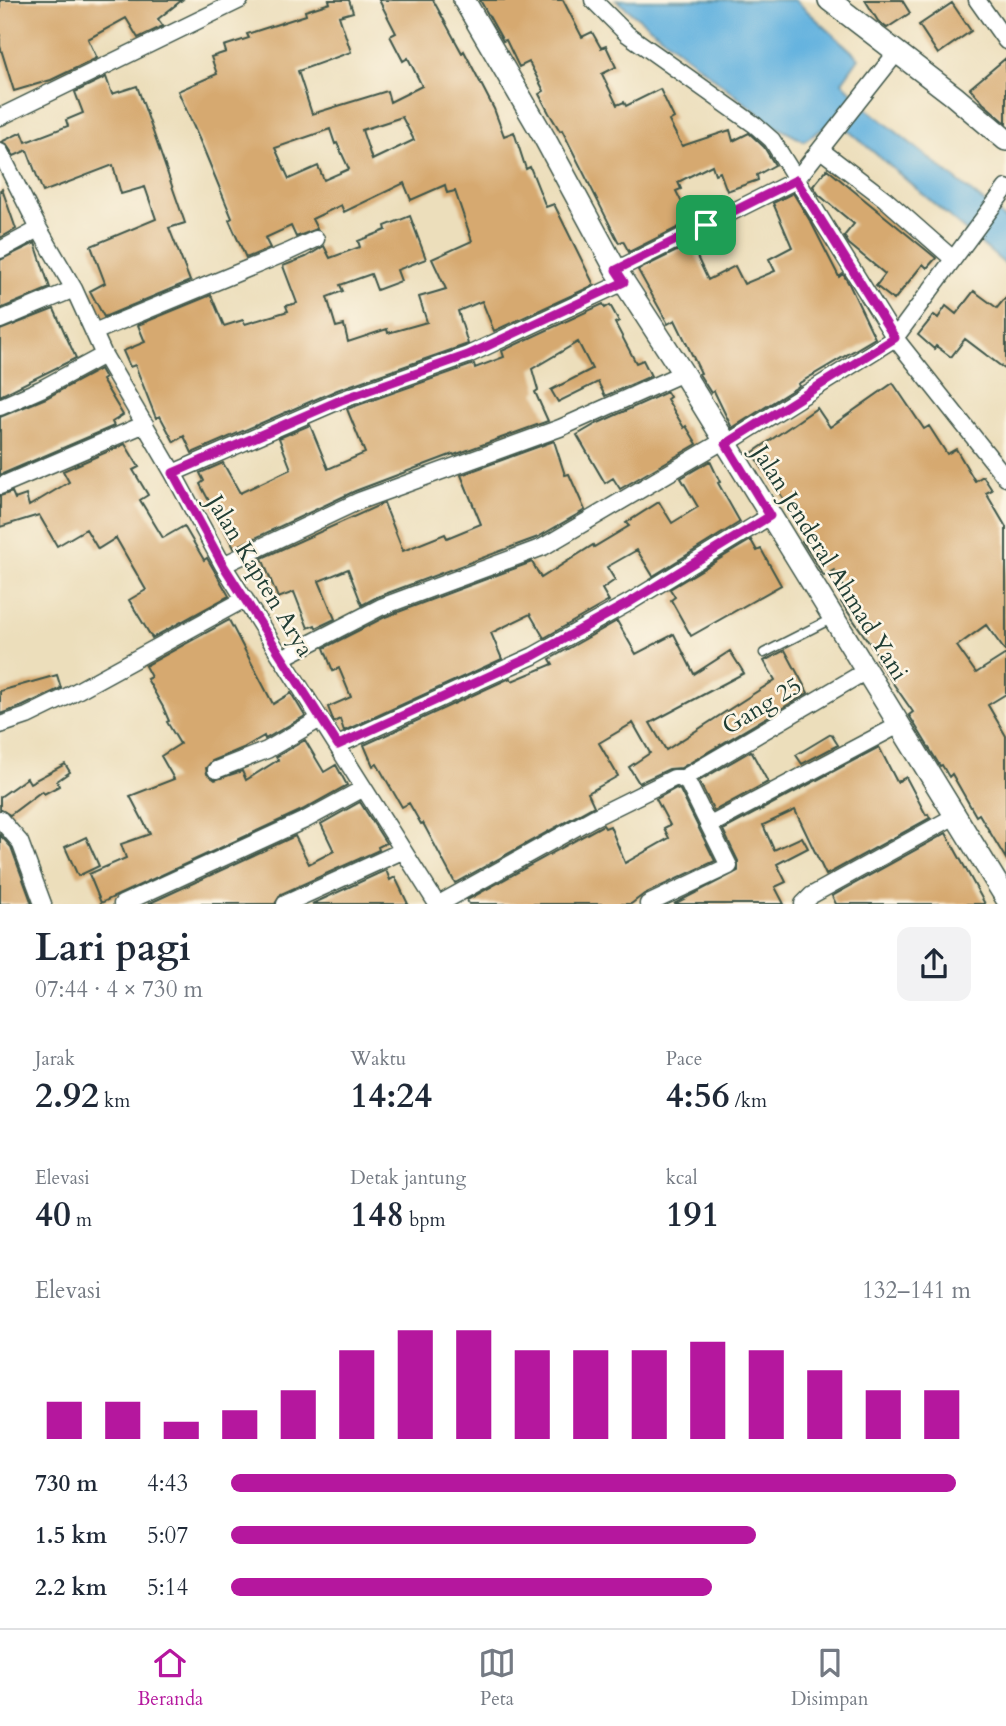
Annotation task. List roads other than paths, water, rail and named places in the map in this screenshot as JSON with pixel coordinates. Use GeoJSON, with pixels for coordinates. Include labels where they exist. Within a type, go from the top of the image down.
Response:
{"type":"FeatureCollection","features":[{"type":"Feature","properties":{"kind":"main road","name":"Jalan Jenderal Ahmad Yani"},"geometry":{"type":"LineString","coordinates":[[464,0],[544,137],[620,276],[683,373],[1006,898]]}},
{"type":"Feature","properties":{"kind":"main road"},"geometry":{"type":"LineString","coordinates":[[830,0],[954,96],[1006,141]]}},
{"type":"Feature","properties":{"kind":"street"},"geometry":{"type":"LineString","coordinates":[[0,117],[240,0]]}},
{"type":"Feature","properties":{"kind":"street"},"geometry":{"type":"LineString","coordinates":[[593,0],[627,34],[772,140],[895,338],[1006,478]]}},
{"type":"Feature","properties":{"kind":"street"},"geometry":{"type":"LineString","coordinates":[[977,0],[1006,41]]}},
{"type":"Feature","properties":{"kind":"street"},"geometry":{"type":"LineString","coordinates":[[173,473],[341,400],[468,355],[796,180],[822,151],[897,52]]}},
{"type":"Feature","properties":{"kind":"street"},"geometry":{"type":"LineString","coordinates":[[822,151],[957,254]]}},
{"type":"Feature","properties":{"kind":"street","name":"Jalan Kapten Arya"},"geometry":{"type":"LineString","coordinates":[[0,152],[39,229],[74,289],[104,355],[223,565],[338,745],[402,852],[438,904]]}},
{"type":"Feature","properties":{"kind":"street"},"geometry":{"type":"LineString","coordinates":[[282,658],[381,607],[543,547],[725,442],[895,338],[1005,189]]}},
{"type":"Feature","properties":{"kind":"street"},"geometry":{"type":"LineString","coordinates":[[0,250],[39,229]]}},
{"type":"Feature","properties":{"kind":"street"},"geometry":{"type":"LineString","coordinates":[[94,332],[316,239]]}},
{"type":"Feature","properties":{"kind":"street"},"geometry":{"type":"LineString","coordinates":[[0,320],[74,289]]}},
{"type":"Feature","properties":{"kind":"street"},"geometry":{"type":"LineString","coordinates":[[0,407],[23,398],[104,355]]}},
{"type":"Feature","properties":{"kind":"street"},"geometry":{"type":"LineString","coordinates":[[223,565],[359,501],[559,428],[683,373]]}},
{"type":"Feature","properties":{"kind":"street"},"geometry":{"type":"LineString","coordinates":[[0,486],[145,424]]}},
{"type":"Feature","properties":{"kind":"street"},"geometry":{"type":"LineString","coordinates":[[338,745],[533,656],[630,602],[770,516]]}},
{"type":"Feature","properties":{"kind":"street"},"geometry":{"type":"LineString","coordinates":[[0,725],[27,716],[66,697],[245,599]]}},
{"type":"Feature","properties":{"kind":"street","name":"Gang 25"},"geometry":{"type":"LineString","coordinates":[[438,904],[593,818],[674,778],[682,779],[866,671]]}},
{"type":"Feature","properties":{"kind":"street"},"geometry":{"type":"LineString","coordinates":[[216,770],[267,750],[320,719]]}},
{"type":"Feature","properties":{"kind":"street"},"geometry":{"type":"LineString","coordinates":[[710,825],[899,725]]}},
{"type":"Feature","properties":{"kind":"street"},"geometry":{"type":"LineString","coordinates":[[648,904],[729,866],[688,783],[682,779]]}},
{"type":"Feature","properties":{"kind":"street"},"geometry":{"type":"LineString","coordinates":[[122,904],[307,819],[363,788]]}},
{"type":"Feature","properties":{"kind":"street"},"geometry":{"type":"LineString","coordinates":[[803,904],[812,895],[955,816]]}},
{"type":"Feature","properties":{"kind":"street"},"geometry":{"type":"LineString","coordinates":[[0,818],[20,842],[43,904]]}},
{"type":"Feature","properties":{"kind":"street"},"geometry":{"type":"LineString","coordinates":[[285,904],[402,852]]}},
{"type":"Feature","properties":{"kind":"lane"},"geometry":{"type":"LineString","coordinates":[[764,653],[834,618]]}},
{"type":"Feature","properties":{"kind":"water"},"geometry":{"type":"Polygon","coordinates":[[[616,0],[795,0],[859,58],[842,82],[855,95],[854,98],[1006,220],[1006,265],[836,120],[804,141],[773,125],[616,0]]]}}]}
